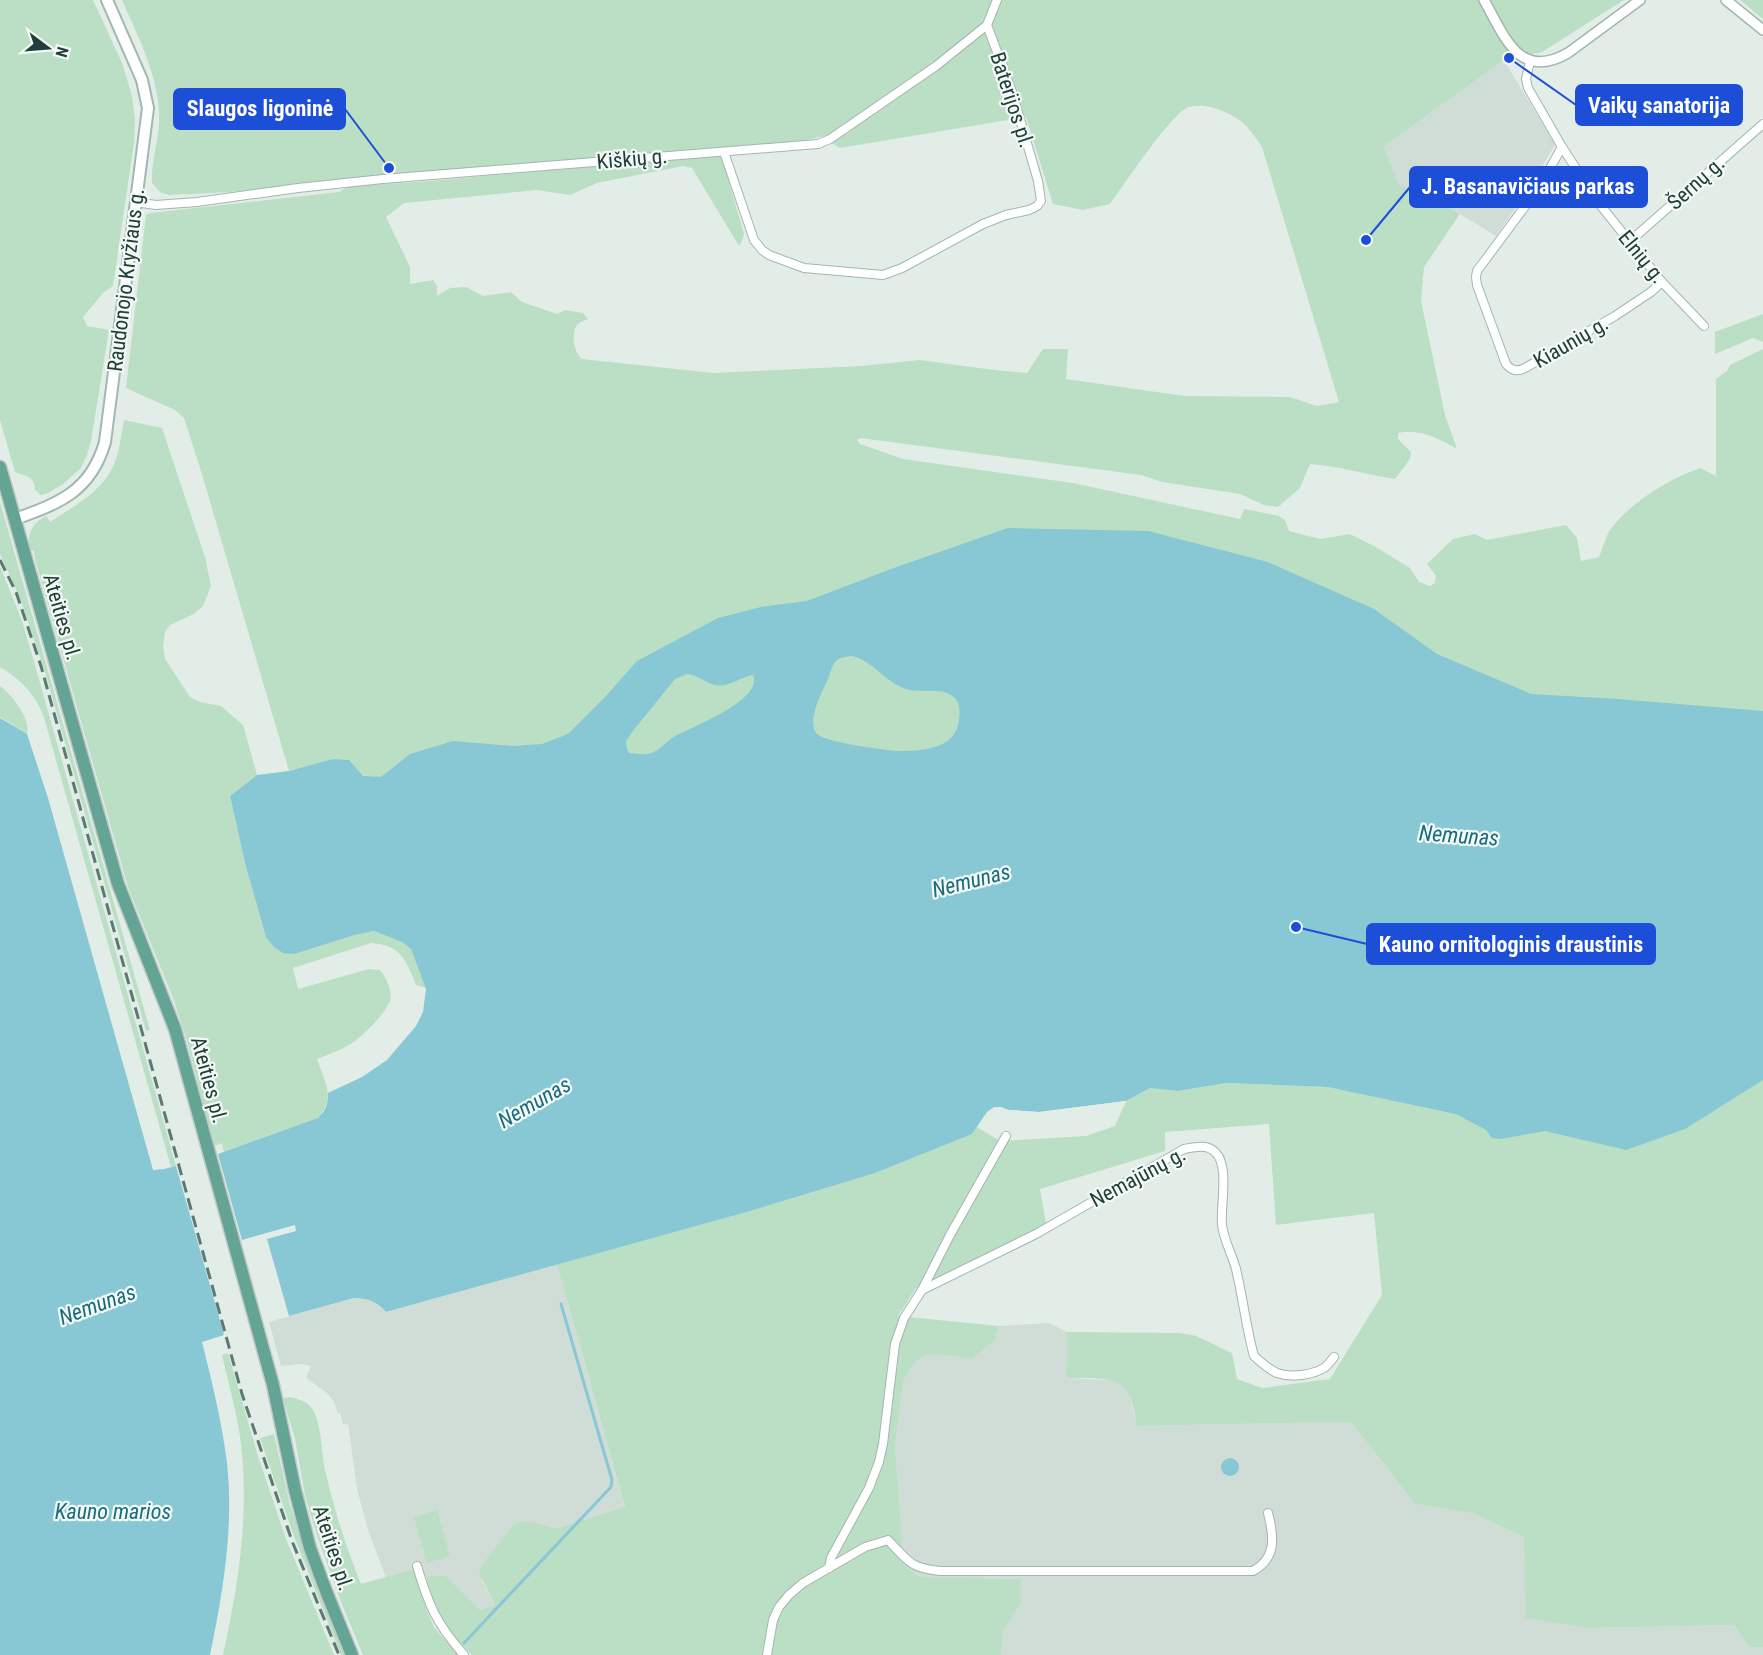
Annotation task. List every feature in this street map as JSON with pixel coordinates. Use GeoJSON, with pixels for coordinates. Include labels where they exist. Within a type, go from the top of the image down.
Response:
{"type":"FeatureCollection","features":[{"type":"Feature","properties":{"kind":"main road","name":"Raudonojo Kryžiaus g."},"geometry":{"type":"LineString","coordinates":[[15,519],[39,511],[65,498],[91,475],[102,453],[110,408],[148,108],[142,80],[107,0]]}},
{"type":"Feature","properties":{"kind":"main road","name":"Ateities pl."},"geometry":{"type":"LineString","coordinates":[[0,466],[118,884],[175,1029],[273,1385],[310,1548],[352,1655]]}},
{"type":"Feature","properties":{"kind":"street","name":"Baterijos pl."},"geometry":{"type":"LineString","coordinates":[[724,152],[754,240],[769,255],[804,268],[883,275],[893,272],[983,224],[1037,206],[1041,201],[1038,181],[1012,92],[987,25],[997,0]]}},
{"type":"Feature","properties":{"kind":"street"},"geometry":{"type":"LineString","coordinates":[[1484,0],[1517,53],[1530,61],[1545,63],[1557,60],[1568,53],[1640,0]]}},
{"type":"Feature","properties":{"kind":"street"},"geometry":{"type":"LineString","coordinates":[[1726,0],[1763,30]]}},
{"type":"Feature","properties":{"kind":"street","name":"Kiškių g."},"geometry":{"type":"LineString","coordinates":[[135,202],[156,205],[197,202],[383,179],[818,144],[830,139],[936,66],[987,25]]}},
{"type":"Feature","properties":{"kind":"street","name":"Elnių g."},"geometry":{"type":"LineString","coordinates":[[1530,61],[1526,79],[1528,88],[1583,181],[1662,282],[1704,326]]}},
{"type":"Feature","properties":{"kind":"street","name":"Šernų g."},"geometry":{"type":"LineString","coordinates":[[1629,242],[1763,124]]}},
{"type":"Feature","properties":{"kind":"street","name":"Kiaunių g."},"geometry":{"type":"LineString","coordinates":[[1562,147],[1545,177],[1476,277],[1506,364],[1514,370],[1519,371],[1526,368],[1616,316],[1652,292],[1662,282]]}},
{"type":"Feature","properties":{"kind":"street"},"geometry":{"type":"LineString","coordinates":[[829,1568],[831,1558],[876,1474],[883,1444],[895,1344],[904,1318],[922,1290],[1006,1136]]}},
{"type":"Feature","properties":{"kind":"street","name":"Nemajūnų g."},"geometry":{"type":"LineString","coordinates":[[922,1290],[1036,1234],[1184,1149],[1201,1146],[1215,1152],[1223,1169],[1222,1225],[1227,1247],[1235,1266],[1254,1356],[1265,1366],[1279,1373],[1293,1375],[1325,1367],[1334,1357]]}},
{"type":"Feature","properties":{"kind":"street"},"geometry":{"type":"LineString","coordinates":[[767,1655],[773,1620],[779,1606],[803,1583],[865,1546],[888,1540],[915,1567],[933,1571],[1253,1571],[1264,1565],[1269,1556],[1272,1528],[1268,1513]]}},
{"type":"Feature","properties":{"kind":"street"},"geometry":{"type":"LineString","coordinates":[[417,1566],[436,1620],[464,1655]]}},
{"type":"Feature","properties":{"kind":"shaded area"},"geometry":{"type":"Polygon","coordinates":[[[1504,60],[1555,145],[1496,236],[1460,214],[1399,185],[1384,146],[1504,60]]]}},
{"type":"Feature","properties":{"kind":"shaded area"},"geometry":{"type":"Polygon","coordinates":[[[557,1264],[625,1508],[558,1528],[527,1521],[481,1579],[495,1605],[480,1610],[446,1576],[426,1576],[415,1569],[386,1578],[368,1530],[357,1489],[348,1424],[343,1424],[340,1413],[338,1414],[334,1402],[327,1393],[306,1378],[311,1366],[300,1364],[281,1366],[269,1322],[354,1298],[372,1301],[387,1312],[557,1264]]]}},
{"type":"Feature","properties":{"kind":"shaded area"},"geometry":{"type":"Polygon","coordinates":[[[1049,1323],[1067,1332],[1066,1378],[1110,1380],[1122,1384],[1129,1394],[1137,1426],[1352,1423],[1415,1504],[1475,1514],[1524,1537],[1590,1628],[1734,1625],[1749,1647],[1763,1647],[1763,1655],[1001,1655],[1003,1632],[1021,1603],[1021,1579],[919,1577],[904,1564],[895,1445],[904,1379],[917,1360],[926,1356],[935,1354],[972,1359],[995,1340],[999,1326],[1049,1323]]]}},
{"type":"Feature","properties":{"kind":"green space"},"geometry":{"type":"Polygon","coordinates":[[[0,0],[93,0],[122,63],[132,96],[135,119],[134,143],[113,286],[103,293],[83,317],[87,326],[109,330],[91,441],[81,468],[63,484],[41,495],[35,490],[31,479],[15,472],[0,420],[0,0]]]}},
{"type":"Feature","properties":{"kind":"green space"},"geometry":{"type":"Polygon","coordinates":[[[122,0],[1624,0],[1542,52],[1504,60],[1384,146],[1399,185],[1460,214],[1424,267],[1421,301],[1445,415],[1457,449],[1421,433],[1398,433],[1398,439],[1411,452],[1410,459],[1395,479],[1310,464],[1300,488],[1278,507],[1264,505],[1240,494],[1162,482],[1141,475],[860,438],[857,440],[860,444],[903,459],[1073,483],[1240,519],[1244,509],[1279,516],[1285,520],[1289,531],[1320,539],[1350,534],[1410,568],[1419,582],[1430,586],[1435,583],[1436,576],[1427,564],[1453,539],[1475,534],[1487,540],[1566,525],[1577,538],[1581,561],[1599,557],[1610,530],[1628,510],[1650,493],[1700,468],[1716,476],[1716,379],[1727,371],[1730,365],[1763,349],[1763,1647],[1749,1647],[1734,1625],[1590,1628],[1526,1618],[1524,1537],[1475,1514],[1415,1504],[1352,1423],[1137,1426],[1131,1401],[1123,1387],[1109,1380],[1066,1378],[1067,1332],[1180,1333],[1196,1336],[1232,1353],[1237,1379],[1262,1388],[1330,1379],[1382,1295],[1374,1213],[1276,1225],[1269,1124],[1165,1132],[1165,1151],[1040,1189],[1046,1224],[916,1288],[898,1316],[999,1326],[995,1340],[972,1359],[935,1354],[917,1360],[904,1379],[895,1445],[904,1564],[919,1577],[1021,1579],[1021,1603],[1003,1632],[1001,1655],[472,1655],[442,1619],[433,1600],[426,1576],[446,1576],[480,1610],[495,1605],[479,1573],[481,1566],[514,1524],[524,1521],[558,1528],[625,1507],[557,1264],[743,1213],[972,1134],[977,1127],[1000,1141],[1086,1136],[1115,1126],[1126,1101],[1150,1088],[1178,1091],[1226,1083],[1328,1087],[1361,1093],[300,768],[289,771],[184,418],[175,410],[126,388],[146,215],[339,192],[349,186],[721,155],[744,234],[739,246],[692,168],[683,166],[597,183],[570,195],[537,190],[404,203],[386,217],[410,267],[410,284],[433,280],[437,286],[437,296],[450,288],[466,287],[483,296],[511,292],[522,302],[557,314],[565,310],[583,313],[588,319],[578,324],[574,332],[574,342],[582,359],[713,373],[861,366],[920,360],[1027,373],[1043,349],[1068,349],[1066,379],[1184,396],[1290,397],[1317,406],[1339,402],[1262,147],[1243,123],[1221,110],[1196,106],[1189,107],[1182,112],[1160,135],[1110,204],[1083,210],[1053,204],[1026,117],[840,148],[832,143],[828,135],[792,143],[399,174],[229,192],[169,195],[160,192],[152,183],[159,107],[148,60],[122,0]]]}},
{"type":"Feature","properties":{"kind":"green space"},"geometry":{"type":"Polygon","coordinates":[[[1740,0],[1763,0],[1763,19],[1740,0]]]}},
{"type":"Feature","properties":{"kind":"green space"},"geometry":{"type":"Polygon","coordinates":[[[1763,314],[1763,342],[1753,338],[1715,354],[1715,332],[1763,314]]]}},
{"type":"Feature","properties":{"kind":"green space"},"geometry":{"type":"Polygon","coordinates":[[[124,420],[162,428],[205,557],[211,586],[203,606],[194,614],[170,625],[165,632],[163,646],[165,659],[190,697],[200,702],[221,706],[243,725],[257,775],[230,796],[246,867],[266,937],[351,936],[374,931],[402,942],[411,949],[426,988],[416,985],[401,955],[381,944],[371,943],[293,968],[298,989],[369,969],[380,970],[391,993],[390,1001],[379,1018],[357,1040],[317,1059],[326,1083],[328,1097],[327,1104],[318,1118],[224,1152],[222,1143],[214,1146],[188,1044],[173,998],[128,887],[34,551],[29,549],[30,534],[37,522],[46,516],[50,522],[78,504],[104,481],[117,457],[124,420]]]}},
{"type":"Feature","properties":{"kind":"green space"},"geometry":{"type":"Polygon","coordinates":[[[0,502],[150,1030],[146,1031],[46,675],[20,598],[0,554],[0,502]]]}},
{"type":"Feature","properties":{"kind":"green space"},"geometry":{"type":"Polygon","coordinates":[[[0,566],[22,621],[35,665],[176,1166],[171,1167],[43,714],[26,687],[0,667],[0,566]]]}},
{"type":"Feature","properties":{"kind":"green space"},"geometry":{"type":"Polygon","coordinates":[[[0,686],[15,701],[23,715],[27,734],[0,717],[0,686]]]}},
{"type":"Feature","properties":{"kind":"green space"},"geometry":{"type":"Polygon","coordinates":[[[228,1353],[258,1456],[286,1539],[334,1655],[223,1655],[238,1573],[244,1492],[240,1436],[222,1355],[228,1353]]]}},
{"type":"Feature","properties":{"kind":"green space"},"geometry":{"type":"Polygon","coordinates":[[[290,1397],[309,1405],[316,1416],[332,1499],[361,1584],[415,1569],[434,1627],[458,1655],[363,1655],[317,1536],[305,1495],[295,1439],[283,1398],[290,1397]]]}},
{"type":"Feature","properties":{"kind":"green space"},"geometry":{"type":"Polygon","coordinates":[[[274,1434],[290,1505],[346,1655],[341,1655],[292,1531],[260,1438],[274,1434]]]}},
{"type":"Feature","properties":{"kind":"green space"},"geometry":{"type":"Polygon","coordinates":[[[437,1510],[450,1556],[427,1563],[414,1517],[437,1510]]]}},
{"type":"Feature","properties":{"kind":"water","name":"Nemunas"},"geometry":{"type":"Polygon","coordinates":[[[1008,528],[1148,531],[1268,562],[1374,609],[1437,654],[1531,694],[1763,711],[1763,1080],[1685,1129],[1626,1150],[1545,1131],[1501,1139],[1492,1138],[1486,1130],[1456,1114],[1328,1087],[1226,1083],[1178,1091],[1150,1088],[1126,1101],[1039,1112],[994,1107],[987,1112],[972,1134],[875,1173],[743,1213],[386,1312],[372,1301],[354,1298],[289,1316],[267,1239],[296,1231],[295,1225],[242,1240],[218,1154],[318,1118],[326,1107],[328,1093],[362,1077],[387,1060],[416,1026],[423,1012],[426,989],[411,949],[402,942],[374,931],[294,954],[283,953],[274,947],[266,937],[246,867],[230,796],[257,775],[289,771],[333,759],[349,760],[363,776],[381,777],[410,754],[453,741],[514,746],[542,744],[568,734],[637,661],[718,618],[761,607],[807,601],[1008,528]],[[852,656],[838,659],[833,666],[814,715],[814,729],[817,734],[842,743],[897,751],[936,747],[951,738],[956,730],[959,717],[959,705],[955,698],[944,692],[906,689],[892,682],[866,662],[852,656]],[[687,674],[675,679],[632,732],[626,741],[629,753],[655,752],[674,737],[737,703],[748,694],[753,684],[753,675],[720,686],[687,674]]]}},
{"type":"Feature","properties":{"kind":"water","name":"Kauno marios"},"geometry":{"type":"Polygon","coordinates":[[[0,718],[27,734],[48,798],[153,1170],[176,1166],[224,1335],[202,1342],[222,1432],[229,1487],[226,1560],[210,1655],[0,1655],[0,718]]]}},
{"type":"Feature","properties":{"kind":"water"},"geometry":{"type":"Polygon","coordinates":[[[1230,1458],[1236,1461],[1239,1467],[1236,1473],[1230,1476],[1224,1473],[1221,1467],[1224,1461],[1230,1458]]]}},
{"type":"Feature","properties":{"kind":"pier"},"geometry":{"type":"Polygon","coordinates":[[[1126,1101],[1125,1104],[1040,1115],[1008,1113],[1009,1110],[1039,1112],[1126,1101]]]}},
{"type":"Feature","properties":{"kind":"waterway"},"geometry":{"type":"LineString","coordinates":[[464,1643],[611,1487],[612,1480],[561,1304]]}},
{"type":"Feature","properties":{"kind":"railway"},"geometry":{"type":"LineString","coordinates":[[0,560],[16,592],[41,666],[242,1394],[292,1541],[339,1655]]}},
{"type":"Feature","properties":{"kind":"place","name":"Vaikų sanatorija"},"geometry":{"type":"Point","coordinates":[1509,58]}},
{"type":"Feature","properties":{"kind":"place","name":"Slaugos ligoninė"},"geometry":{"type":"Point","coordinates":[389,168]}},
{"type":"Feature","properties":{"kind":"place","name":"J. Basanavičiaus parkas"},"geometry":{"type":"Point","coordinates":[1366,240]}},
{"type":"Feature","properties":{"kind":"place","name":"Kauno ornitologinis draustinis"},"geometry":{"type":"Point","coordinates":[1296,927]}}]}
